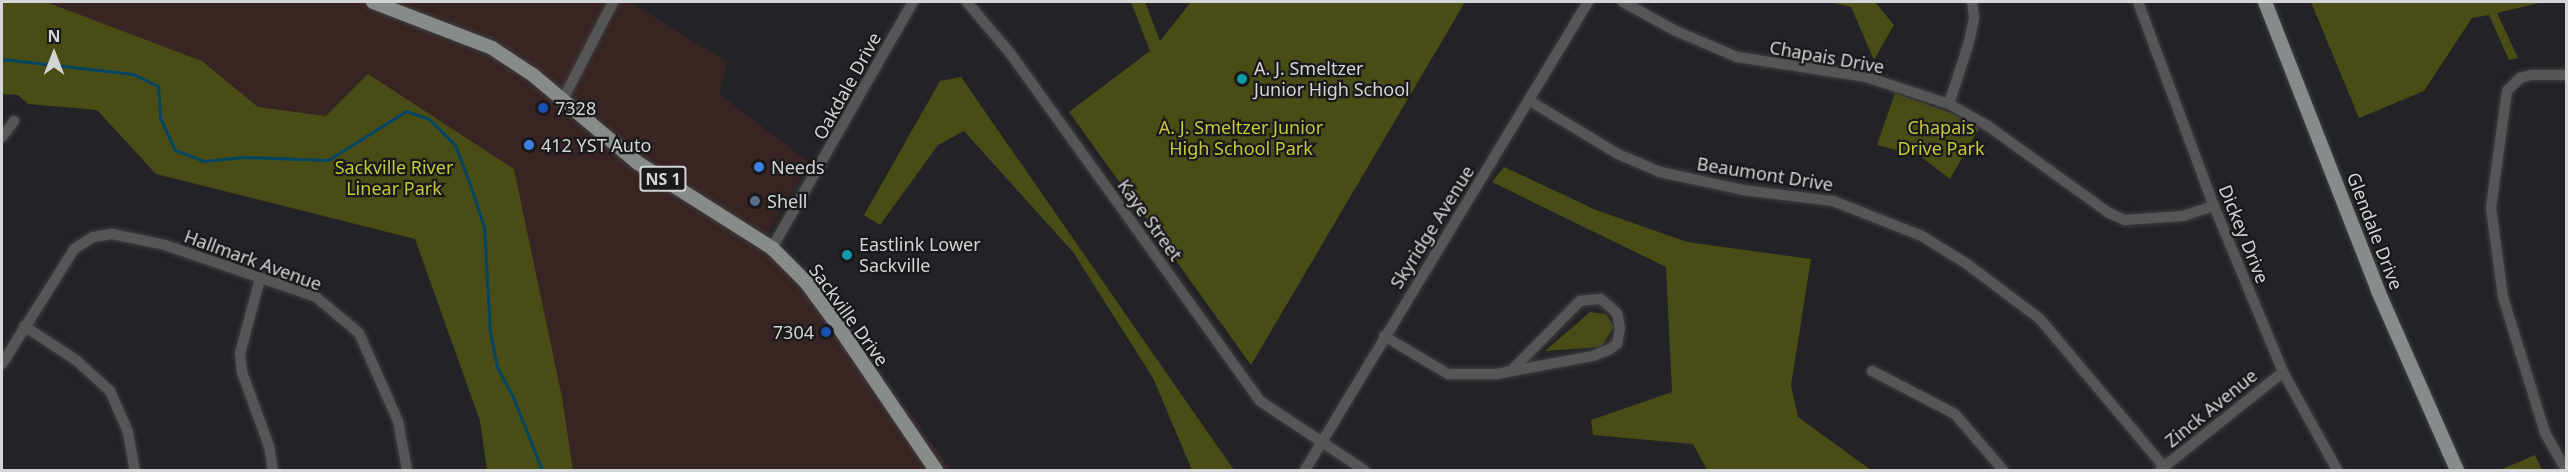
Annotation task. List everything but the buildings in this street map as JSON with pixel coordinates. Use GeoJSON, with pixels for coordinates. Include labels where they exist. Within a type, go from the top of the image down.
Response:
{"type":"FeatureCollection","features":[{"type":"Feature","properties":{"kind":"main road","name":"Sackville Drive"},"geometry":{"type":"LineString","coordinates":[[373,2],[492,48],[533,75],[638,163],[772,248],[806,282],[936,471]]}},
{"type":"Feature","properties":{"kind":"main road","name":"Glendale Drive"},"geometry":{"type":"LineString","coordinates":[[2265,2],[2378,291],[2457,471]]}},
{"type":"Feature","properties":{"kind":"street"},"geometry":{"type":"LineString","coordinates":[[562,101],[613,2]]}},
{"type":"Feature","properties":{"kind":"street","name":"Oakdale Drive"},"geometry":{"type":"LineString","coordinates":[[772,248],[914,2]]}},
{"type":"Feature","properties":{"kind":"street","name":"Kaye Street"},"geometry":{"type":"LineString","coordinates":[[967,2],[1010,53],[1260,401],[1364,471]]}},
{"type":"Feature","properties":{"kind":"street","name":"Skyridge Avenue"},"geometry":{"type":"LineString","coordinates":[[1305,471],[1320,441],[1530,101],[1588,2]]}},
{"type":"Feature","properties":{"kind":"street","name":"Chapais Drive"},"geometry":{"type":"LineString","coordinates":[[1623,2],[1676,31],[1737,57],[1866,77],[1949,104],[1988,126],[2109,213],[2125,220],[2183,216],[2214,206]]}},
{"type":"Feature","properties":{"kind":"street"},"geometry":{"type":"LineString","coordinates":[[1949,104],[1970,42],[1974,18],[1972,2]]}},
{"type":"Feature","properties":{"kind":"street","name":"Dickey Drive"},"geometry":{"type":"LineString","coordinates":[[2138,2],[2214,206],[2283,372],[2337,471]]}},
{"type":"Feature","properties":{"kind":"street"},"geometry":{"type":"LineString","coordinates":[[2566,75],[2531,75],[2520,78],[2507,91],[2492,207],[2503,297],[2545,433],[2566,470]]}},
{"type":"Feature","properties":{"kind":"street","name":"Beaumont Drive"},"geometry":{"type":"LineString","coordinates":[[1530,101],[1618,154],[1660,172],[1743,190],[1833,201],[1922,237],[1967,264],[2040,320],[2162,469]]}},
{"type":"Feature","properties":{"kind":"street"},"geometry":{"type":"LineString","coordinates":[[2,137],[14,121]]}},
{"type":"Feature","properties":{"kind":"street","name":"Hallmark Avenue"},"geometry":{"type":"LineString","coordinates":[[2,364],[74,249],[93,237],[112,234],[143,240],[316,297],[359,333],[398,421],[408,471]]}},
{"type":"Feature","properties":{"kind":"street"},"geometry":{"type":"LineString","coordinates":[[260,279],[240,353],[242,372],[269,446],[273,471]]}},
{"type":"Feature","properties":{"kind":"street"},"geometry":{"type":"LineString","coordinates":[[1384,336],[1448,374],[1496,374],[1514,368],[1593,356],[1610,349],[1617,344],[1620,328],[1617,313],[1601,299],[1580,301],[1514,368]]}},
{"type":"Feature","properties":{"kind":"street"},"geometry":{"type":"LineString","coordinates":[[24,326],[76,360],[110,391],[128,432],[135,471]]}},
{"type":"Feature","properties":{"kind":"street"},"geometry":{"type":"LineString","coordinates":[[1872,371],[1955,414],[2002,471]]}},
{"type":"Feature","properties":{"kind":"street","name":"Zinck Avenue"},"geometry":{"type":"LineString","coordinates":[[2162,469],[2283,372]]}},
{"type":"Feature","properties":{"kind":"shaded area"},"geometry":{"type":"Polygon","coordinates":[[[46,2],[630,2],[727,62],[719,94],[810,163],[764,240],[830,302],[951,470],[573,470],[562,397],[514,169],[326,116],[258,107],[202,61],[46,2]]]}},
{"type":"Feature","properties":{"kind":"green space","name":"Sackville River Linear Park"},"geometry":{"type":"Polygon","coordinates":[[[46,2],[202,61],[258,107],[326,116],[368,74],[514,169],[562,397],[573,470],[487,470],[480,421],[415,239],[156,174],[97,110],[28,104],[18,95],[2,94],[2,3],[46,2]]]}},
{"type":"Feature","properties":{"kind":"green space","name":"A. J. Smeltzer Junior High School Park"},"geometry":{"type":"Polygon","coordinates":[[[1131,2],[1145,2],[1160,41],[1191,2],[1465,2],[1251,365],[1069,112],[1150,51],[1131,2]]]}},
{"type":"Feature","properties":{"kind":"green space"},"geometry":{"type":"Polygon","coordinates":[[[1831,2],[1875,2],[1894,25],[1874,60],[1851,7],[1831,2]]]}},
{"type":"Feature","properties":{"kind":"green space"},"geometry":{"type":"Polygon","coordinates":[[[2311,2],[2543,2],[2497,13],[2518,58],[2509,60],[2489,15],[2472,18],[2424,91],[2359,118],[2311,2]]]}},
{"type":"Feature","properties":{"kind":"green space"},"geometry":{"type":"Polygon","coordinates":[[[961,77],[1234,470],[1192,470],[1153,378],[1073,252],[964,131],[938,145],[880,225],[864,215],[940,81],[961,77]]]}},
{"type":"Feature","properties":{"kind":"green space","name":"Chapais Drive Park"},"geometry":{"type":"Polygon","coordinates":[[[1895,93],[1954,114],[1979,128],[1950,179],[1920,156],[1877,145],[1895,93]]]}},
{"type":"Feature","properties":{"kind":"green space"},"geometry":{"type":"Polygon","coordinates":[[[1504,167],[1596,210],[1687,242],[1811,259],[1791,385],[1798,417],[1871,470],[1707,470],[1693,444],[1593,435],[1591,420],[1672,392],[1666,267],[1492,182],[1504,167]]]}},
{"type":"Feature","properties":{"kind":"green space"},"geometry":{"type":"Polygon","coordinates":[[[1590,312],[1606,314],[1614,327],[1601,347],[1545,351],[1590,312]]]}},
{"type":"Feature","properties":{"kind":"green space"},"geometry":{"type":"Polygon","coordinates":[[[2535,455],[2542,470],[2500,470],[2535,455]]]}},
{"type":"Feature","properties":{"kind":"waterway"},"geometry":{"type":"LineString","coordinates":[[2,59],[133,74],[158,86],[160,118],[175,150],[204,161],[244,157],[328,160],[406,111],[429,119],[455,145],[484,227],[490,331],[497,367],[513,397],[542,470]]}},
{"type":"Feature","properties":{"kind":"place","name":"A. J. Smeltzer Junior High School"},"geometry":{"type":"Point","coordinates":[1242,79]}},
{"type":"Feature","properties":{"kind":"place","name":"7328"},"geometry":{"type":"Point","coordinates":[543,108]}},
{"type":"Feature","properties":{"kind":"place","name":"412 YST Auto"},"geometry":{"type":"Point","coordinates":[529,145]}},
{"type":"Feature","properties":{"kind":"place","name":"Needs"},"geometry":{"type":"Point","coordinates":[759,167]}},
{"type":"Feature","properties":{"kind":"place","name":"Shell"},"geometry":{"type":"Point","coordinates":[755,201]}},
{"type":"Feature","properties":{"kind":"place","name":"Eastlink Lower Sackville"},"geometry":{"type":"Point","coordinates":[847,255]}},
{"type":"Feature","properties":{"kind":"place","name":"7304"},"geometry":{"type":"Point","coordinates":[826,332]}}]}
